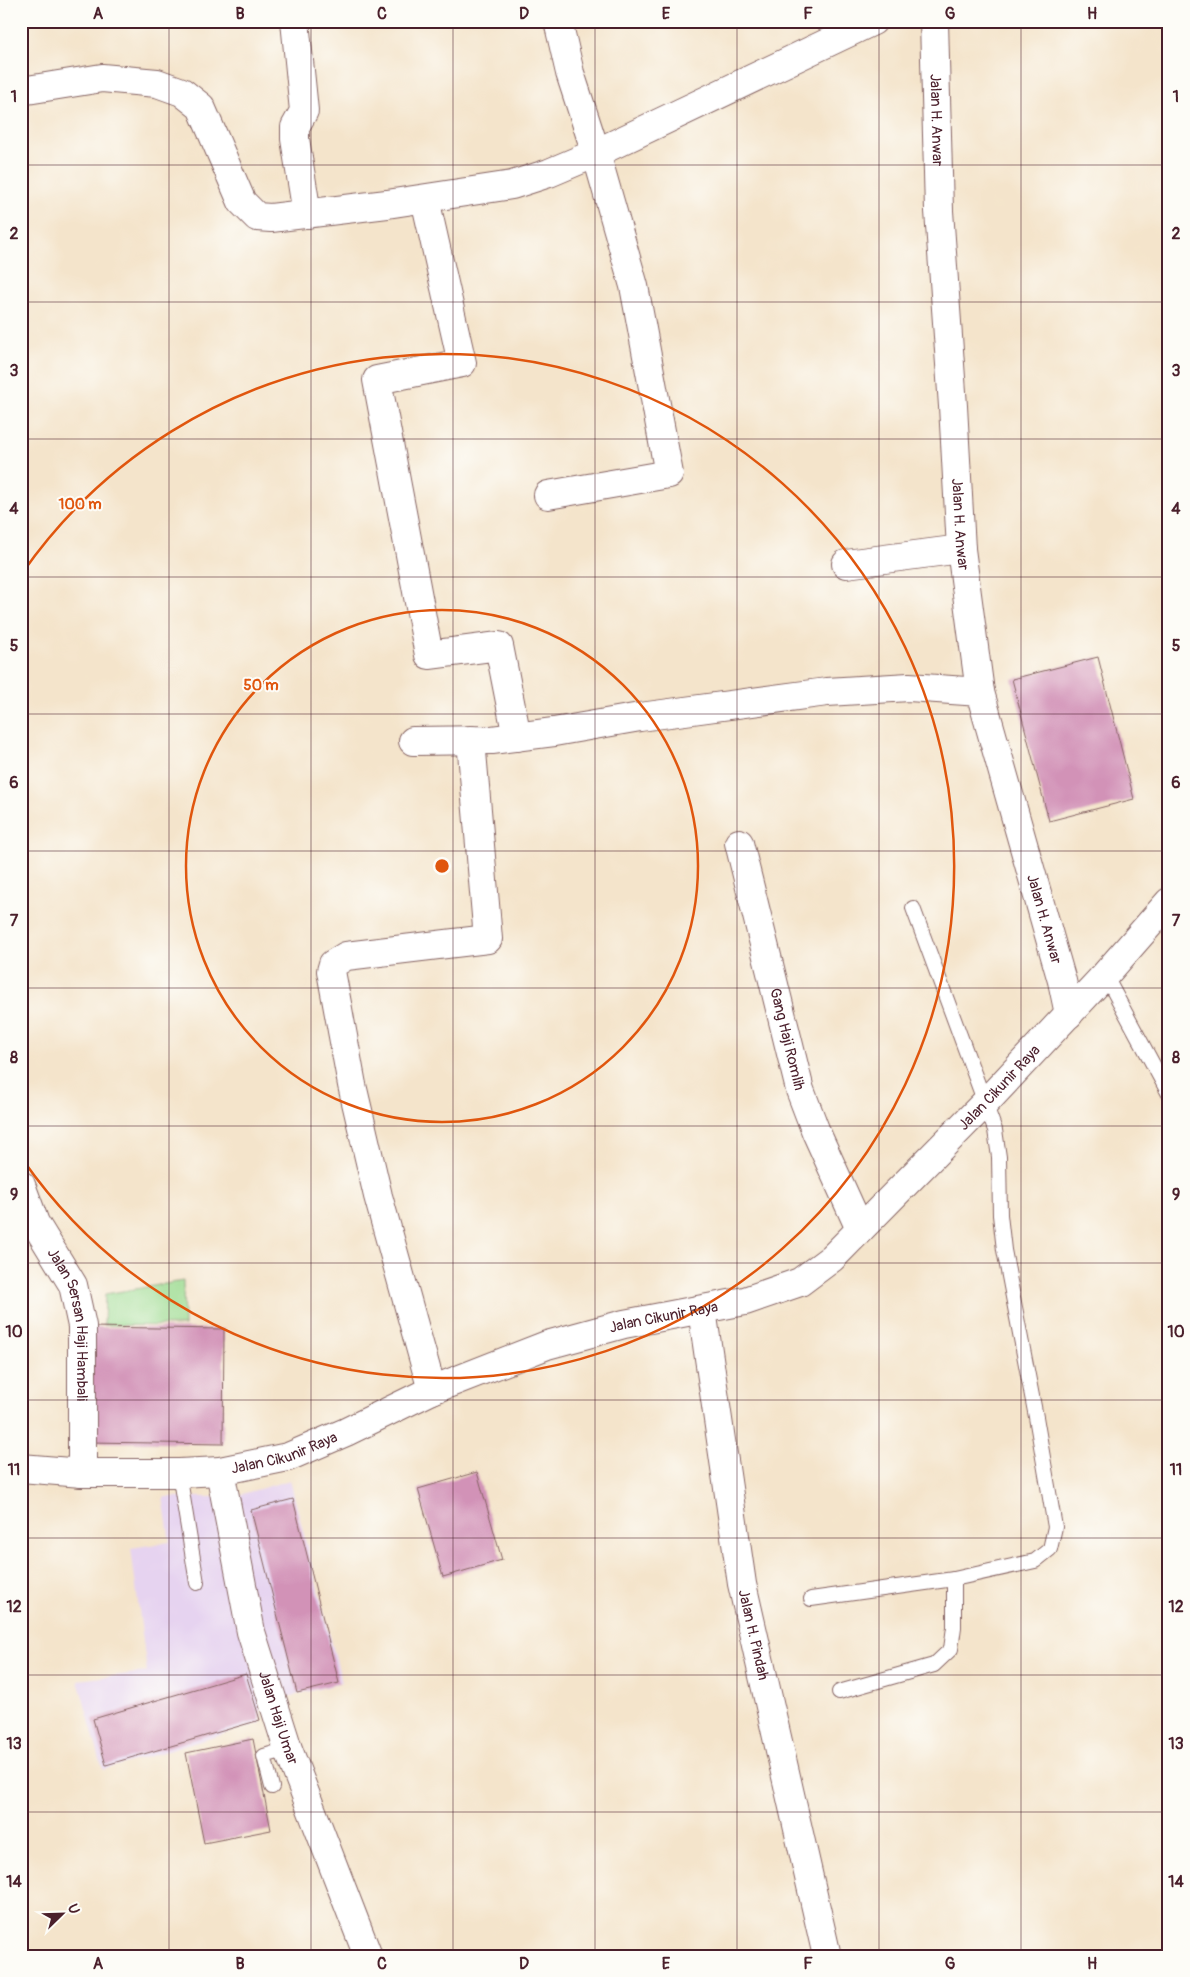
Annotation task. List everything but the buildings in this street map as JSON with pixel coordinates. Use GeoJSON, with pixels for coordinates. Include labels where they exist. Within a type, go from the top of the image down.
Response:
{"type":"FeatureCollection","features":[{"type":"Feature","properties":{"kind":"street"},"geometry":{"type":"LineString","coordinates":[[295,21],[304,111],[295,127],[295,139],[307,214]]}},
{"type":"Feature","properties":{"kind":"street"},"geometry":{"type":"LineString","coordinates":[[548,494],[669,474],[634,286],[596,153],[570,72],[558,21]]}},
{"type":"Feature","properties":{"kind":"street"},"geometry":{"type":"LineString","coordinates":[[21,91],[102,78],[157,83],[182,92],[201,106],[242,202],[257,217],[271,218],[424,199],[512,185],[549,173],[596,153],[836,29],[873,21]]}},
{"type":"Feature","properties":{"kind":"street","name":"Jalan H. Anwar"},"geometry":{"type":"LineString","coordinates":[[934,21],[939,211],[961,549],[980,692],[1062,980],[1069,1014]]}},
{"type":"Feature","properties":{"kind":"street"},"geometry":{"type":"LineString","coordinates":[[424,199],[462,363],[377,380],[429,654],[499,646],[517,737]]}},
{"type":"Feature","properties":{"kind":"street"},"geometry":{"type":"LineString","coordinates":[[846,564],[961,549]]}},
{"type":"Feature","properties":{"kind":"street"},"geometry":{"type":"LineString","coordinates":[[413,740],[492,740],[640,717],[828,692],[909,687],[980,692]]}},
{"type":"Feature","properties":{"kind":"street"},"geometry":{"type":"LineString","coordinates":[[432,1390],[378,1196],[352,1085],[331,971],[333,964],[346,956],[488,939],[471,740]]}},
{"type":"Feature","properties":{"kind":"street","name":"Gang Haji Romlih"},"geometry":{"type":"LineString","coordinates":[[738,843],[800,1090],[816,1132],[860,1229]]}},
{"type":"Feature","properties":{"kind":"street","name":"Jalan Cikunir Raya"},"geometry":{"type":"LineString","coordinates":[[21,1468],[82,1473],[179,1473],[220,1471],[288,1457],[346,1432],[432,1390],[547,1345],[624,1324],[745,1301],[800,1282],[832,1258],[986,1102],[1105,975],[1169,902]]}},
{"type":"Feature","properties":{"kind":"street","name":"Jalan Sersan Haji Hambali"},"geometry":{"type":"LineString","coordinates":[[21,1185],[35,1224],[73,1285],[82,1326],[82,1473]]}},
{"type":"Feature","properties":{"kind":"street","name":"Jalan H. Pindah"},"geometry":{"type":"LineString","coordinates":[[702,1310],[742,1584],[827,1956]]}},
{"type":"Feature","properties":{"kind":"street","name":"Jalan Haji Umar"},"geometry":{"type":"LineString","coordinates":[[220,1471],[251,1632],[288,1749],[368,1956]]}},
{"type":"Feature","properties":{"kind":"lane"},"geometry":{"type":"LineString","coordinates":[[810,1599],[954,1578],[1036,1561],[1050,1549],[1055,1527],[1004,1250],[1000,1205],[999,1157],[994,1130],[986,1102],[913,908]]}},
{"type":"Feature","properties":{"kind":"lane"},"geometry":{"type":"LineString","coordinates":[[1105,975],[1169,1094]]}},
{"type":"Feature","properties":{"kind":"lane"},"geometry":{"type":"LineString","coordinates":[[179,1473],[197,1583]]}},
{"type":"Feature","properties":{"kind":"lane"},"geometry":{"type":"LineString","coordinates":[[839,1692],[934,1665],[952,1649],[954,1578]]}},
{"type":"Feature","properties":{"kind":"lane"},"geometry":{"type":"LineString","coordinates":[[272,1787],[264,1756],[288,1749]]}},
{"type":"Feature","properties":{"kind":"shaded area"},"geometry":{"type":"Polygon","coordinates":[[[290,1480],[342,1683],[260,1704],[261,1723],[103,1770],[78,1680],[147,1672],[131,1548],[170,1542],[163,1497],[232,1497],[290,1480]]]}},
{"type":"Feature","properties":{"kind":"green space"},"geometry":{"type":"Polygon","coordinates":[[[183,1281],[184,1326],[104,1325],[105,1294],[183,1281]]]}}]}
